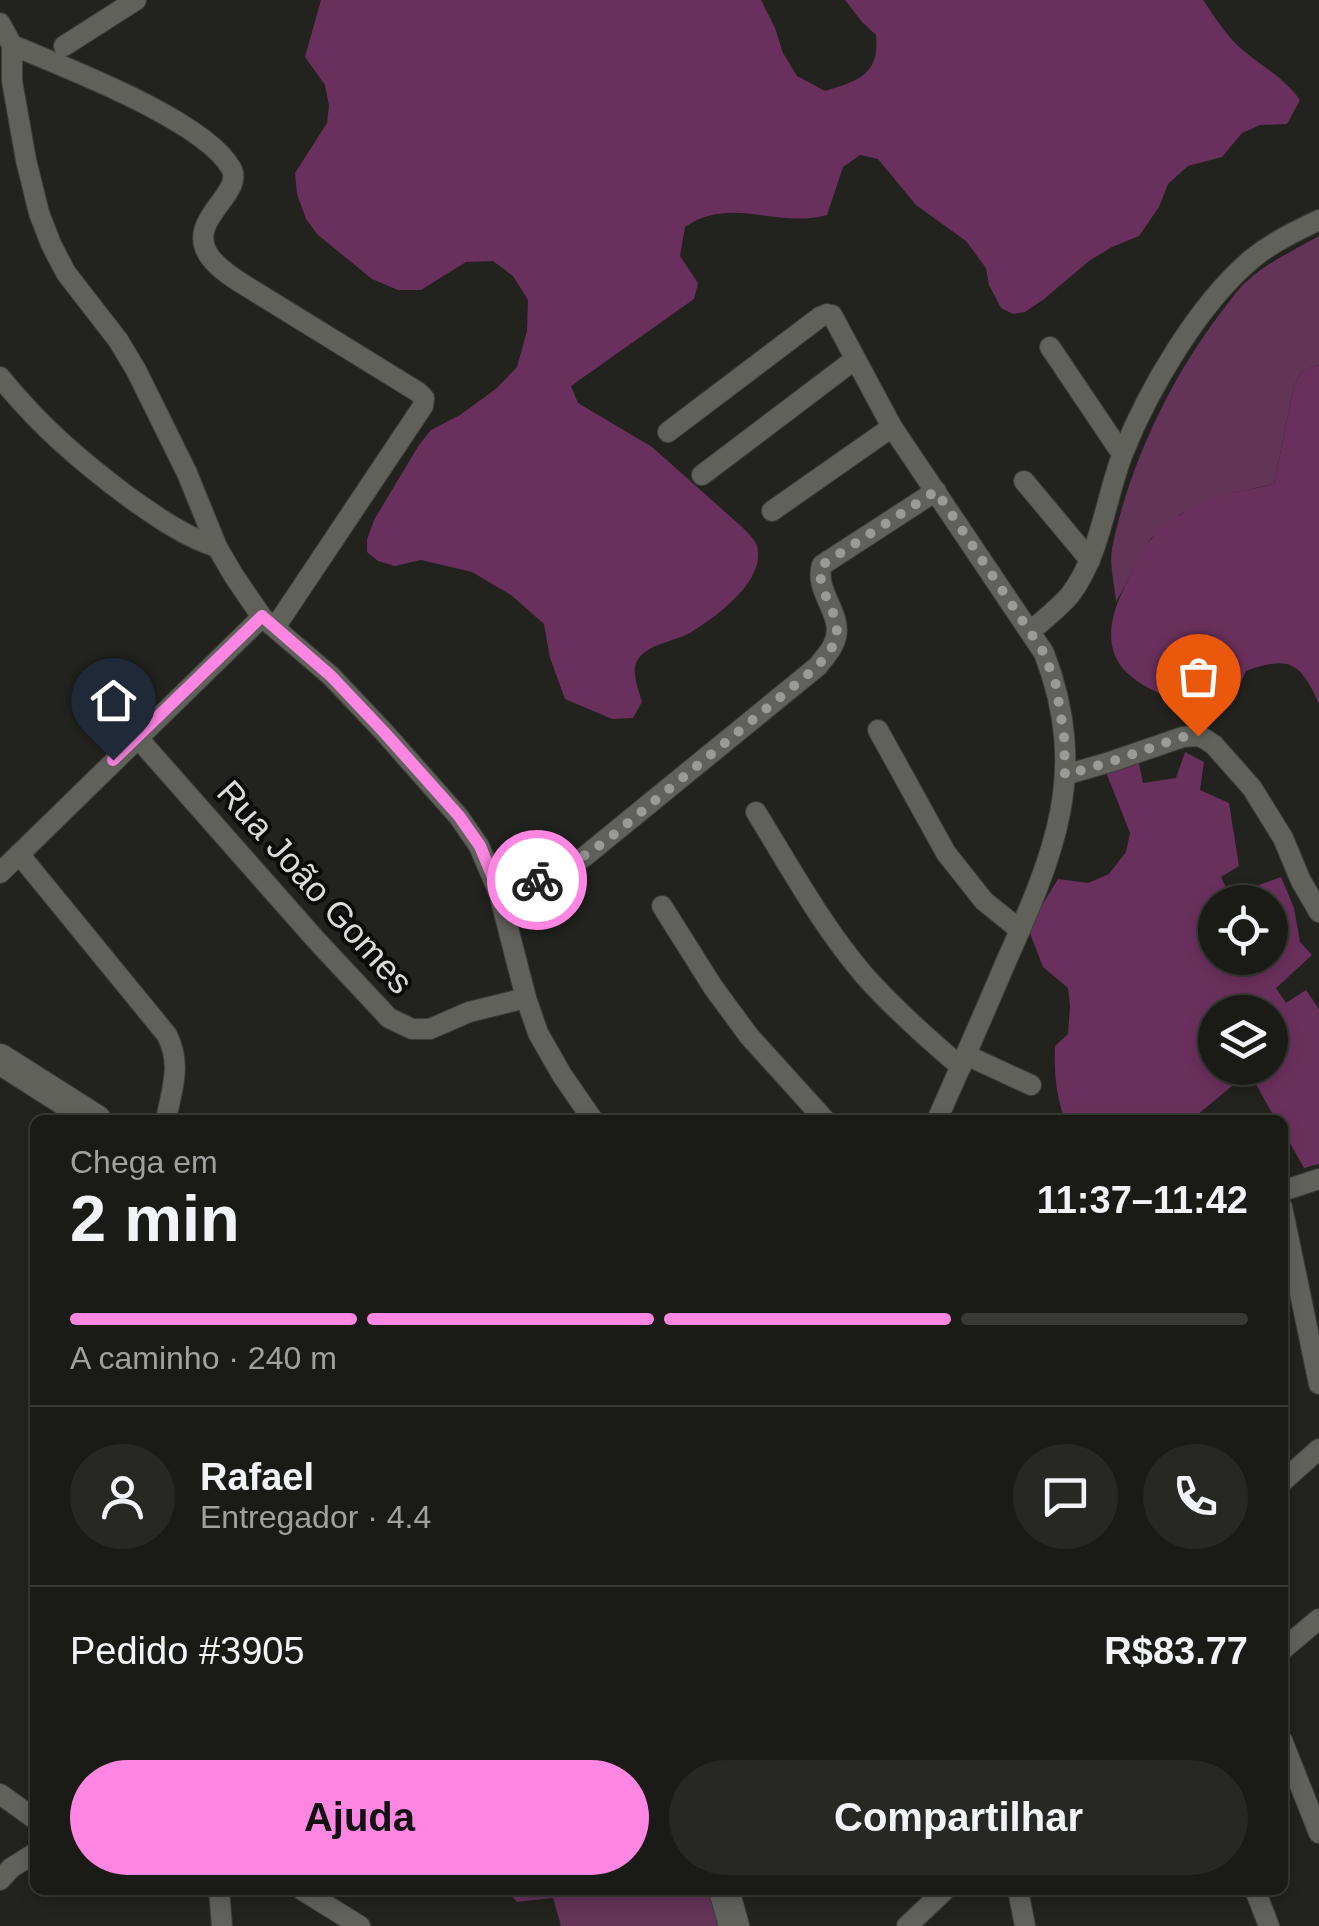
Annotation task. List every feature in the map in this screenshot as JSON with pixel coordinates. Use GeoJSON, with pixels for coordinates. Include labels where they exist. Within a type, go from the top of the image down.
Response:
{"type":"FeatureCollection","features":[{"type":"Feature","properties":{"kind":"main road"},"geometry":{"type":"LineString","coordinates":[[0,1058],[88,1115]]}},
{"type":"Feature","properties":{"kind":"main road"},"geometry":{"type":"LineString","coordinates":[[725,1895],[734,1926]]}},
{"type":"Feature","properties":{"kind":"street"},"geometry":{"type":"LineString","coordinates":[[64,46],[136,0]]}},
{"type":"Feature","properties":{"kind":"street"},"geometry":{"type":"LineString","coordinates":[[0,23],[12,45],[150,107],[190,129],[215,149],[234,178],[205,228],[202,240],[208,254],[246,286],[424,398],[423,406],[269,621],[137,737],[0,873]]}},
{"type":"Feature","properties":{"kind":"street"},"geometry":{"type":"LineString","coordinates":[[12,45],[6,82],[39,213],[66,272],[136,370],[234,576],[269,621],[344,690],[459,816],[480,846],[499,892],[538,1033],[590,1115]]}},
{"type":"Feature","properties":{"kind":"street"},"geometry":{"type":"LineString","coordinates":[[1031,631],[1069,596],[1090,560],[1122,454],[1190,329],[1230,279],[1256,256],[1319,220]]}},
{"type":"Feature","properties":{"kind":"street"},"geometry":{"type":"LineString","coordinates":[[668,432],[820,317],[832,315],[892,427],[1044,653],[1056,685],[1064,736],[1063,799],[1054,842],[1040,885],[939,1115]]}},
{"type":"Feature","properties":{"kind":"street"},"geometry":{"type":"LineString","coordinates":[[1050,347],[1122,454]]}},
{"type":"Feature","properties":{"kind":"street"},"geometry":{"type":"LineString","coordinates":[[702,475],[854,360]]}},
{"type":"Feature","properties":{"kind":"street"},"geometry":{"type":"LineString","coordinates":[[0,377],[74,456],[163,520],[217,546]]}},
{"type":"Feature","properties":{"kind":"street"},"geometry":{"type":"LineString","coordinates":[[772,511],[892,427]]}},
{"type":"Feature","properties":{"kind":"street"},"geometry":{"type":"LineString","coordinates":[[1024,481],[1090,560]]}},
{"type":"Feature","properties":{"kind":"street"},"geometry":{"type":"LineString","coordinates":[[499,892],[555,875],[584,857],[818,666],[835,642],[838,630],[820,580],[822,565],[936,491]]}},
{"type":"Feature","properties":{"kind":"street"},"geometry":{"type":"LineString","coordinates":[[878,730],[946,852],[984,902],[1020,930]]}},
{"type":"Feature","properties":{"kind":"street","name":"Rua João Gomes"},"geometry":{"type":"LineString","coordinates":[[137,737],[389,1018],[412,1029],[430,1029],[470,1012],[526,998]]}},
{"type":"Feature","properties":{"kind":"street"},"geometry":{"type":"LineString","coordinates":[[1065,775],[1182,737],[1205,739],[1252,788],[1283,838],[1319,912]]}},
{"type":"Feature","properties":{"kind":"street"},"geometry":{"type":"LineString","coordinates":[[756,812],[796,878],[862,972],[899,1013],[963,1061],[1031,1085]]}},
{"type":"Feature","properties":{"kind":"street"},"geometry":{"type":"LineString","coordinates":[[19,854],[167,1035],[177,1064],[167,1115]]}},
{"type":"Feature","properties":{"kind":"street"},"geometry":{"type":"LineString","coordinates":[[662,906],[740,1024],[821,1115]]}},
{"type":"Feature","properties":{"kind":"street"},"geometry":{"type":"LineString","coordinates":[[1288,1188],[1319,1179]]}},
{"type":"Feature","properties":{"kind":"street"},"geometry":{"type":"LineString","coordinates":[[1288,1236],[1319,1384]]}},
{"type":"Feature","properties":{"kind":"street"},"geometry":{"type":"LineString","coordinates":[[1288,1309],[1301,1299]]}},
{"type":"Feature","properties":{"kind":"street"},"geometry":{"type":"LineString","coordinates":[[1288,1477],[1319,1450]]}},
{"type":"Feature","properties":{"kind":"street"},"geometry":{"type":"LineString","coordinates":[[1288,1645],[1319,1619]]}},
{"type":"Feature","properties":{"kind":"street"},"geometry":{"type":"LineString","coordinates":[[1288,1751],[1313,1797],[1319,1833]]}},
{"type":"Feature","properties":{"kind":"street"},"geometry":{"type":"LineString","coordinates":[[0,1794],[30,1815]]}},
{"type":"Feature","properties":{"kind":"street"},"geometry":{"type":"LineString","coordinates":[[0,1880],[30,1856]]}},
{"type":"Feature","properties":{"kind":"street"},"geometry":{"type":"LineString","coordinates":[[219,1895],[222,1926]]}},
{"type":"Feature","properties":{"kind":"street"},"geometry":{"type":"LineString","coordinates":[[310,1895],[360,1926]]}},
{"type":"Feature","properties":{"kind":"street"},"geometry":{"type":"LineString","coordinates":[[907,1926],[940,1895]]}},
{"type":"Feature","properties":{"kind":"street"},"geometry":{"type":"LineString","coordinates":[[1019,1895],[1025,1926]]}},
{"type":"Feature","properties":{"kind":"street"},"geometry":{"type":"LineString","coordinates":[[1258,1895],[1269,1926]]}},
{"type":"Feature","properties":{"kind":"shaded area"},"geometry":{"type":"Polygon","coordinates":[[[321,0],[761,0],[797,76],[825,91],[857,79],[874,59],[876,35],[845,0],[1203,0],[1238,46],[1300,100],[1287,124],[1260,125],[1242,133],[1222,157],[1188,166],[1168,184],[1159,207],[1139,236],[1089,261],[1025,312],[1013,314],[1001,308],[989,285],[986,268],[966,241],[916,205],[878,159],[860,155],[843,167],[827,215],[790,218],[720,214],[685,227],[680,256],[698,283],[694,299],[571,386],[578,403],[652,447],[742,527],[756,545],[757,564],[744,588],[723,609],[690,633],[640,657],[635,673],[642,702],[633,718],[612,719],[565,699],[550,658],[544,624],[511,595],[472,572],[421,560],[395,566],[378,561],[367,552],[374,520],[431,430],[497,388],[517,367],[527,331],[528,300],[513,276],[493,261],[466,262],[421,290],[398,290],[372,279],[318,235],[306,219],[295,173],[327,123],[329,106],[325,85],[305,57],[321,0]]]}},
{"type":"Feature","properties":{"kind":"shaded area"},"geometry":{"type":"Polygon","coordinates":[[[1319,236],[1319,365],[1302,371],[1294,386],[1274,484],[1232,493],[1181,514],[1151,538],[1116,602],[1111,555],[1119,518],[1140,455],[1169,394],[1203,337],[1243,284],[1272,262],[1319,236]]]}},
{"type":"Feature","properties":{"kind":"shaded area"},"geometry":{"type":"Polygon","coordinates":[[[1319,365],[1319,704],[1300,671],[1284,664],[1246,671],[1231,705],[1216,713],[1143,685],[1126,672],[1115,656],[1111,636],[1115,611],[1140,557],[1159,530],[1181,514],[1219,497],[1274,484],[1294,386],[1302,371],[1319,365]]]}},
{"type":"Feature","properties":{"kind":"shaded area"},"geometry":{"type":"Polygon","coordinates":[[[1185,752],[1204,762],[1200,790],[1229,803],[1239,866],[1221,877],[1225,885],[1198,885],[1198,975],[1288,975],[1288,894],[1300,942],[1312,955],[1276,988],[1281,995],[1198,995],[1198,1085],[1233,1085],[1197,1115],[1064,1115],[1055,1075],[1055,1046],[1068,1034],[1068,988],[1043,967],[1028,928],[1058,879],[1088,883],[1109,874],[1126,852],[1130,833],[1106,772],[1138,758],[1143,783],[1176,778],[1185,752]]]}},
{"type":"Feature","properties":{"kind":"shaded area"},"geometry":{"type":"Polygon","coordinates":[[[1281,877],[1284,885],[1260,885],[1281,877]]]}},
{"type":"Feature","properties":{"kind":"shaded area"},"geometry":{"type":"Polygon","coordinates":[[[1306,990],[1319,1009],[1319,1164],[1304,1168],[1288,1140],[1288,1115],[1273,1115],[1256,1085],[1288,1085],[1288,1002],[1306,990]]]}},
{"type":"Feature","properties":{"kind":"shaded area"},"geometry":{"type":"Polygon","coordinates":[[[511,1895],[712,1895],[721,1926],[561,1926],[553,1898],[517,1902],[511,1895]]]}},
{"type":"Feature","properties":{"kind":"way so far"},"geometry":{"type":"LineString","coordinates":[[537,880],[555,875],[606,841],[818,666],[835,642],[838,630],[820,580],[822,565],[936,491],[1044,653],[1056,685],[1065,775],[1182,737],[1198,736]]}},
{"type":"Feature","properties":{"kind":"route"},"geometry":{"type":"LineString","coordinates":[[113,760],[262,616],[331,676],[459,816],[480,846],[499,892],[537,880]]}}]}
